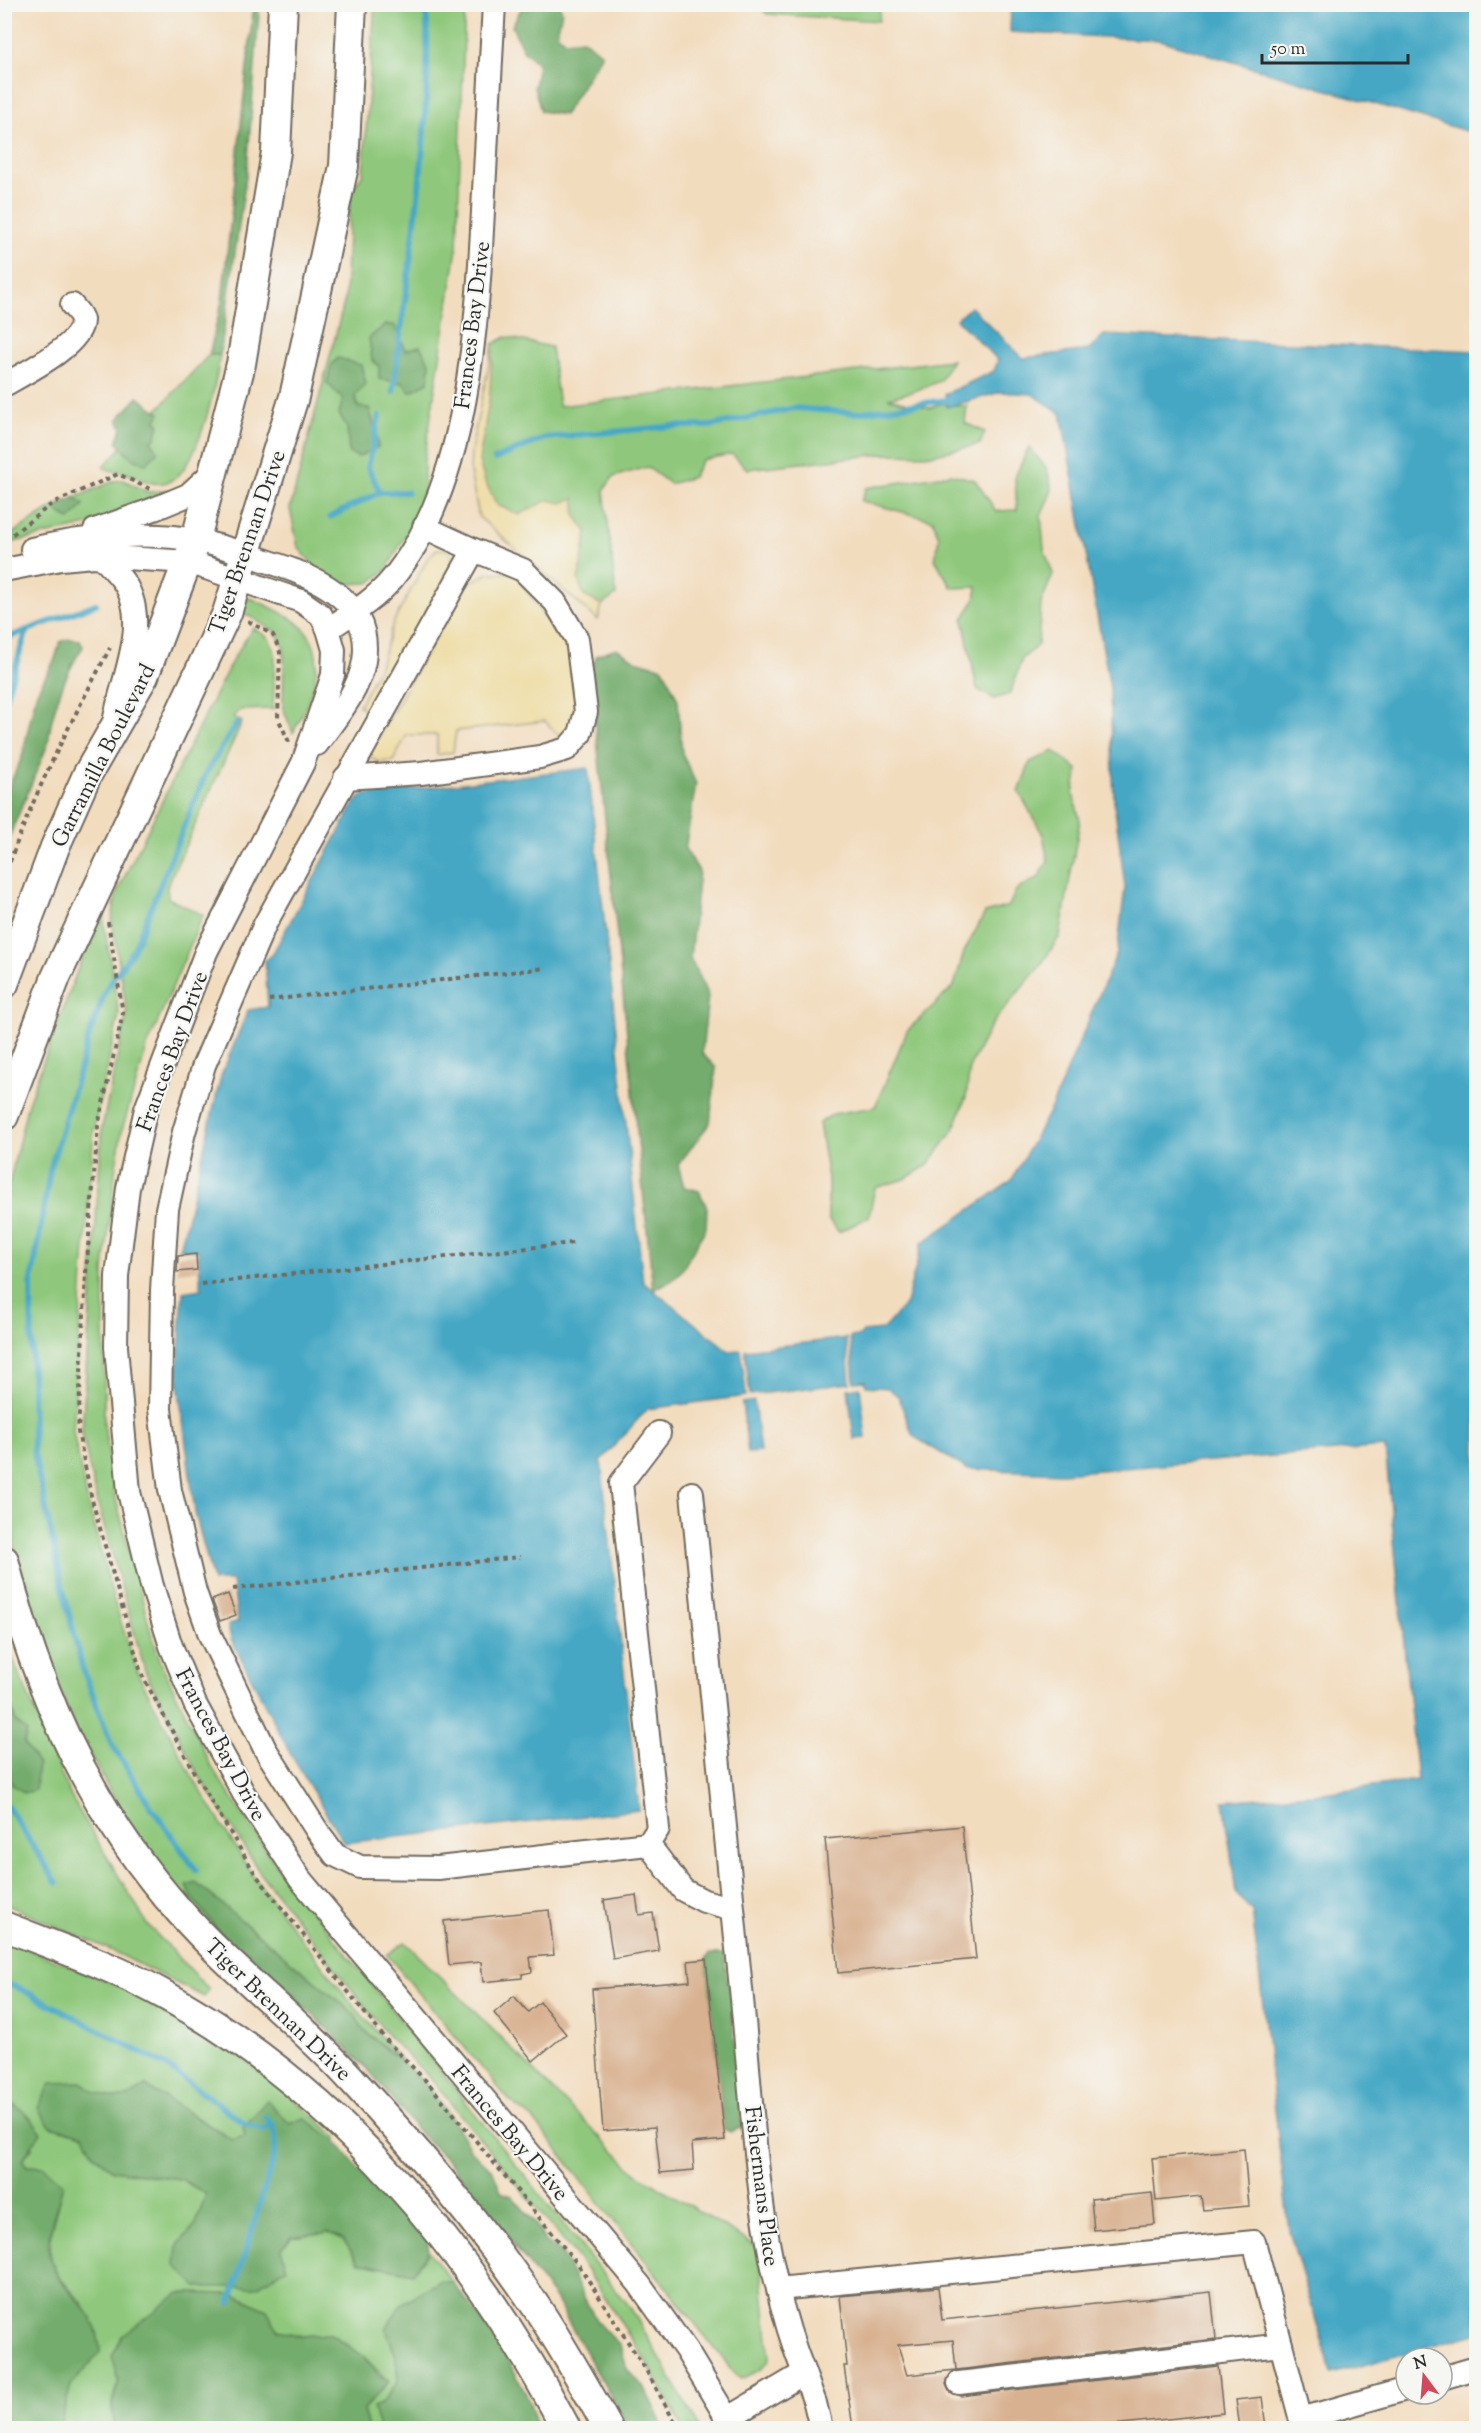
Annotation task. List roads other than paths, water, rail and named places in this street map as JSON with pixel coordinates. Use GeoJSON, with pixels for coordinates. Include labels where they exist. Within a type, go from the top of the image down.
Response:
{"type":"FeatureCollection","features":[{"type":"Feature","properties":{"kind":"main road"},"geometry":{"type":"LineString","coordinates":[[192,551],[241,364],[276,152],[283,4]]}},
{"type":"Feature","properties":{"kind":"main road","name":"Tiger Brennan Drive"},"geometry":{"type":"LineString","coordinates":[[4,1116],[56,977],[226,613],[242,566],[294,398],[344,166],[352,4]]}},
{"type":"Feature","properties":{"kind":"main road","name":"Garramilla Boulevard"},"geometry":{"type":"LineString","coordinates":[[4,984],[55,847],[113,725],[144,676],[192,551]]}},
{"type":"Feature","properties":{"kind":"main road","name":"Tiger Brennan Drive"},"geometry":{"type":"LineString","coordinates":[[4,1560],[31,1654],[47,1696],[88,1781],[115,1826],[180,1912],[352,2079],[450,2193],[495,2248],[538,2308],[608,2428]]}},
{"type":"Feature","properties":{"kind":"main road","name":"Tiger Brennan Drive"},"geometry":{"type":"LineString","coordinates":[[4,1926],[162,1993],[248,2048],[330,2114],[422,2212],[454,2253],[537,2376],[566,2428]]}},
{"type":"Feature","properties":{"kind":"street","name":"Frances Bay Drive"},"geometry":{"type":"LineString","coordinates":[[303,763],[333,675],[334,650],[328,629],[371,601],[392,579],[424,527],[445,477],[456,440],[473,341],[482,238],[494,4]]}},
{"type":"Feature","properties":{"kind":"street"},"geometry":{"type":"LineString","coordinates":[[4,386],[65,348],[81,325],[80,314],[72,305]]}},
{"type":"Feature","properties":{"kind":"street"},"geometry":{"type":"LineString","coordinates":[[4,556],[154,510],[188,495],[214,471]]}},
{"type":"Feature","properties":{"kind":"street"},"geometry":{"type":"LineString","coordinates":[[345,778],[421,773],[540,757],[567,749],[580,734],[586,712],[577,639],[555,602],[524,570],[424,527]]}},
{"type":"Feature","properties":{"kind":"street"},"geometry":{"type":"LineString","coordinates":[[39,547],[117,536],[192,551],[242,566],[318,580],[338,594],[354,612]]}},
{"type":"Feature","properties":{"kind":"street"},"geometry":{"type":"LineString","coordinates":[[474,550],[265,924],[204,1065],[184,1132],[167,1209],[162,1290],[160,1409],[170,1490],[195,1592],[210,1635],[265,1749],[316,1829],[336,1855],[360,1867],[438,1868],[648,1844],[658,1829],[621,1483],[659,1433]]}},
{"type":"Feature","properties":{"kind":"street"},"geometry":{"type":"LineString","coordinates":[[4,570],[61,559],[192,551]]}},
{"type":"Feature","properties":{"kind":"street"},"geometry":{"type":"LineString","coordinates":[[100,556],[123,580],[133,600],[136,621],[113,725]]}},
{"type":"Feature","properties":{"kind":"street"},"geometry":{"type":"LineString","coordinates":[[242,566],[309,605],[321,615],[328,629]]}},
{"type":"Feature","properties":{"kind":"street","name":"Frances Bay Drive"},"geometry":{"type":"LineString","coordinates":[[354,612],[363,640],[361,670],[345,703],[303,763],[206,952],[146,1109],[128,1188],[117,1276],[120,1405],[129,1492],[152,1586],[171,1646],[195,1704],[244,1794],[300,1879],[639,2284],[686,2350],[730,2423]]}},
{"type":"Feature","properties":{"kind":"street","name":"Fishermans Place"},"geometry":{"type":"LineString","coordinates":[[692,1493],[731,1908],[767,2236],[789,2333],[815,2403],[821,2428]]}},
{"type":"Feature","properties":{"kind":"street"},"geometry":{"type":"LineString","coordinates":[[648,1844],[683,1890],[704,1900],[731,1908]]}},
{"type":"Feature","properties":{"kind":"street"},"geometry":{"type":"LineString","coordinates":[[778,2289],[1254,2242],[1302,2424],[1394,2393]]}},
{"type":"Feature","properties":{"kind":"street"},"geometry":{"type":"LineString","coordinates":[[959,2383],[1281,2345]]}},
{"type":"Feature","properties":{"kind":"street"},"geometry":{"type":"LineString","coordinates":[[1454,2374],[1476,2368]]}},
{"type":"Feature","properties":{"kind":"street"},"geometry":{"type":"LineString","coordinates":[[730,2423],[804,2373]]}},
{"type":"Feature","properties":{"kind":"water"},"geometry":{"type":"Polygon","coordinates":[[[1011,5],[1476,5],[1476,134],[1160,40],[1010,32],[1011,5]]]}},
{"type":"Feature","properties":{"kind":"water"},"geometry":{"type":"Polygon","coordinates":[[[971,307],[1023,358],[1088,350],[1104,335],[1476,351],[1476,2333],[1430,2346],[1394,2346],[1394,2356],[1332,2374],[1289,2231],[1252,1911],[1236,1894],[1224,1801],[1323,1793],[1417,1780],[1385,1447],[1062,1473],[967,1469],[913,1436],[898,1396],[888,1388],[866,1386],[865,1381],[854,1382],[850,1337],[860,1336],[863,1332],[882,1330],[906,1304],[922,1243],[1011,1181],[1052,1106],[1117,953],[1125,887],[1114,802],[1110,688],[1061,413],[1032,394],[1001,392],[947,407],[945,394],[994,371],[998,360],[956,319],[971,307]]]}},
{"type":"Feature","properties":{"kind":"water"},"geometry":{"type":"Polygon","coordinates":[[[588,768],[643,1282],[729,1351],[741,1350],[746,1396],[647,1409],[601,1461],[639,1810],[344,1843],[291,1755],[231,1639],[228,1625],[238,1621],[232,1581],[213,1581],[195,1513],[177,1375],[183,1292],[201,1289],[198,1251],[180,1249],[221,1076],[248,1010],[268,1007],[265,960],[272,955],[354,804],[363,795],[588,768]]]}},
{"type":"Feature","properties":{"kind":"water"},"geometry":{"type":"Polygon","coordinates":[[[846,1338],[850,1383],[750,1395],[745,1350],[846,1338]]]}},
{"type":"Feature","properties":{"kind":"water"},"geometry":{"type":"Polygon","coordinates":[[[860,1387],[866,1438],[854,1439],[848,1389],[860,1387]]]}},
{"type":"Feature","properties":{"kind":"water"},"geometry":{"type":"Polygon","coordinates":[[[754,1401],[760,1452],[748,1453],[742,1403],[754,1401]]]}},
{"type":"Feature","properties":{"kind":"waterway"},"geometry":{"type":"LineString","coordinates":[[393,392],[423,150],[426,101],[426,4]]}},
{"type":"Feature","properties":{"kind":"waterway"},"geometry":{"type":"LineString","coordinates":[[495,459],[545,438],[674,426],[710,426],[795,408],[855,413],[946,400]]}},
{"type":"Feature","properties":{"kind":"waterway"},"geometry":{"type":"LineString","coordinates":[[379,416],[368,468],[380,492]]}},
{"type":"Feature","properties":{"kind":"waterway"},"geometry":{"type":"LineString","coordinates":[[330,517],[380,492],[407,492]]}},
{"type":"Feature","properties":{"kind":"waterway"},"geometry":{"type":"LineString","coordinates":[[4,639],[96,604]]}},
{"type":"Feature","properties":{"kind":"waterway"},"geometry":{"type":"LineString","coordinates":[[4,702],[27,630]]}},
{"type":"Feature","properties":{"kind":"waterway"},"geometry":{"type":"LineString","coordinates":[[196,1870],[151,1807],[111,1743],[82,1667],[33,1449],[31,1285],[50,1170],[90,1033],[106,989],[134,949],[206,773],[237,723]]}},
{"type":"Feature","properties":{"kind":"waterway"},"geometry":{"type":"LineString","coordinates":[[4,1801],[57,1883]]}},
{"type":"Feature","properties":{"kind":"waterway"},"geometry":{"type":"LineString","coordinates":[[4,1983],[17,1987],[165,2065],[244,2123],[263,2130],[273,2124]]}},
{"type":"Feature","properties":{"kind":"waterway"},"geometry":{"type":"LineString","coordinates":[[230,2303],[275,2152],[275,2133],[265,2117]]}}]}
